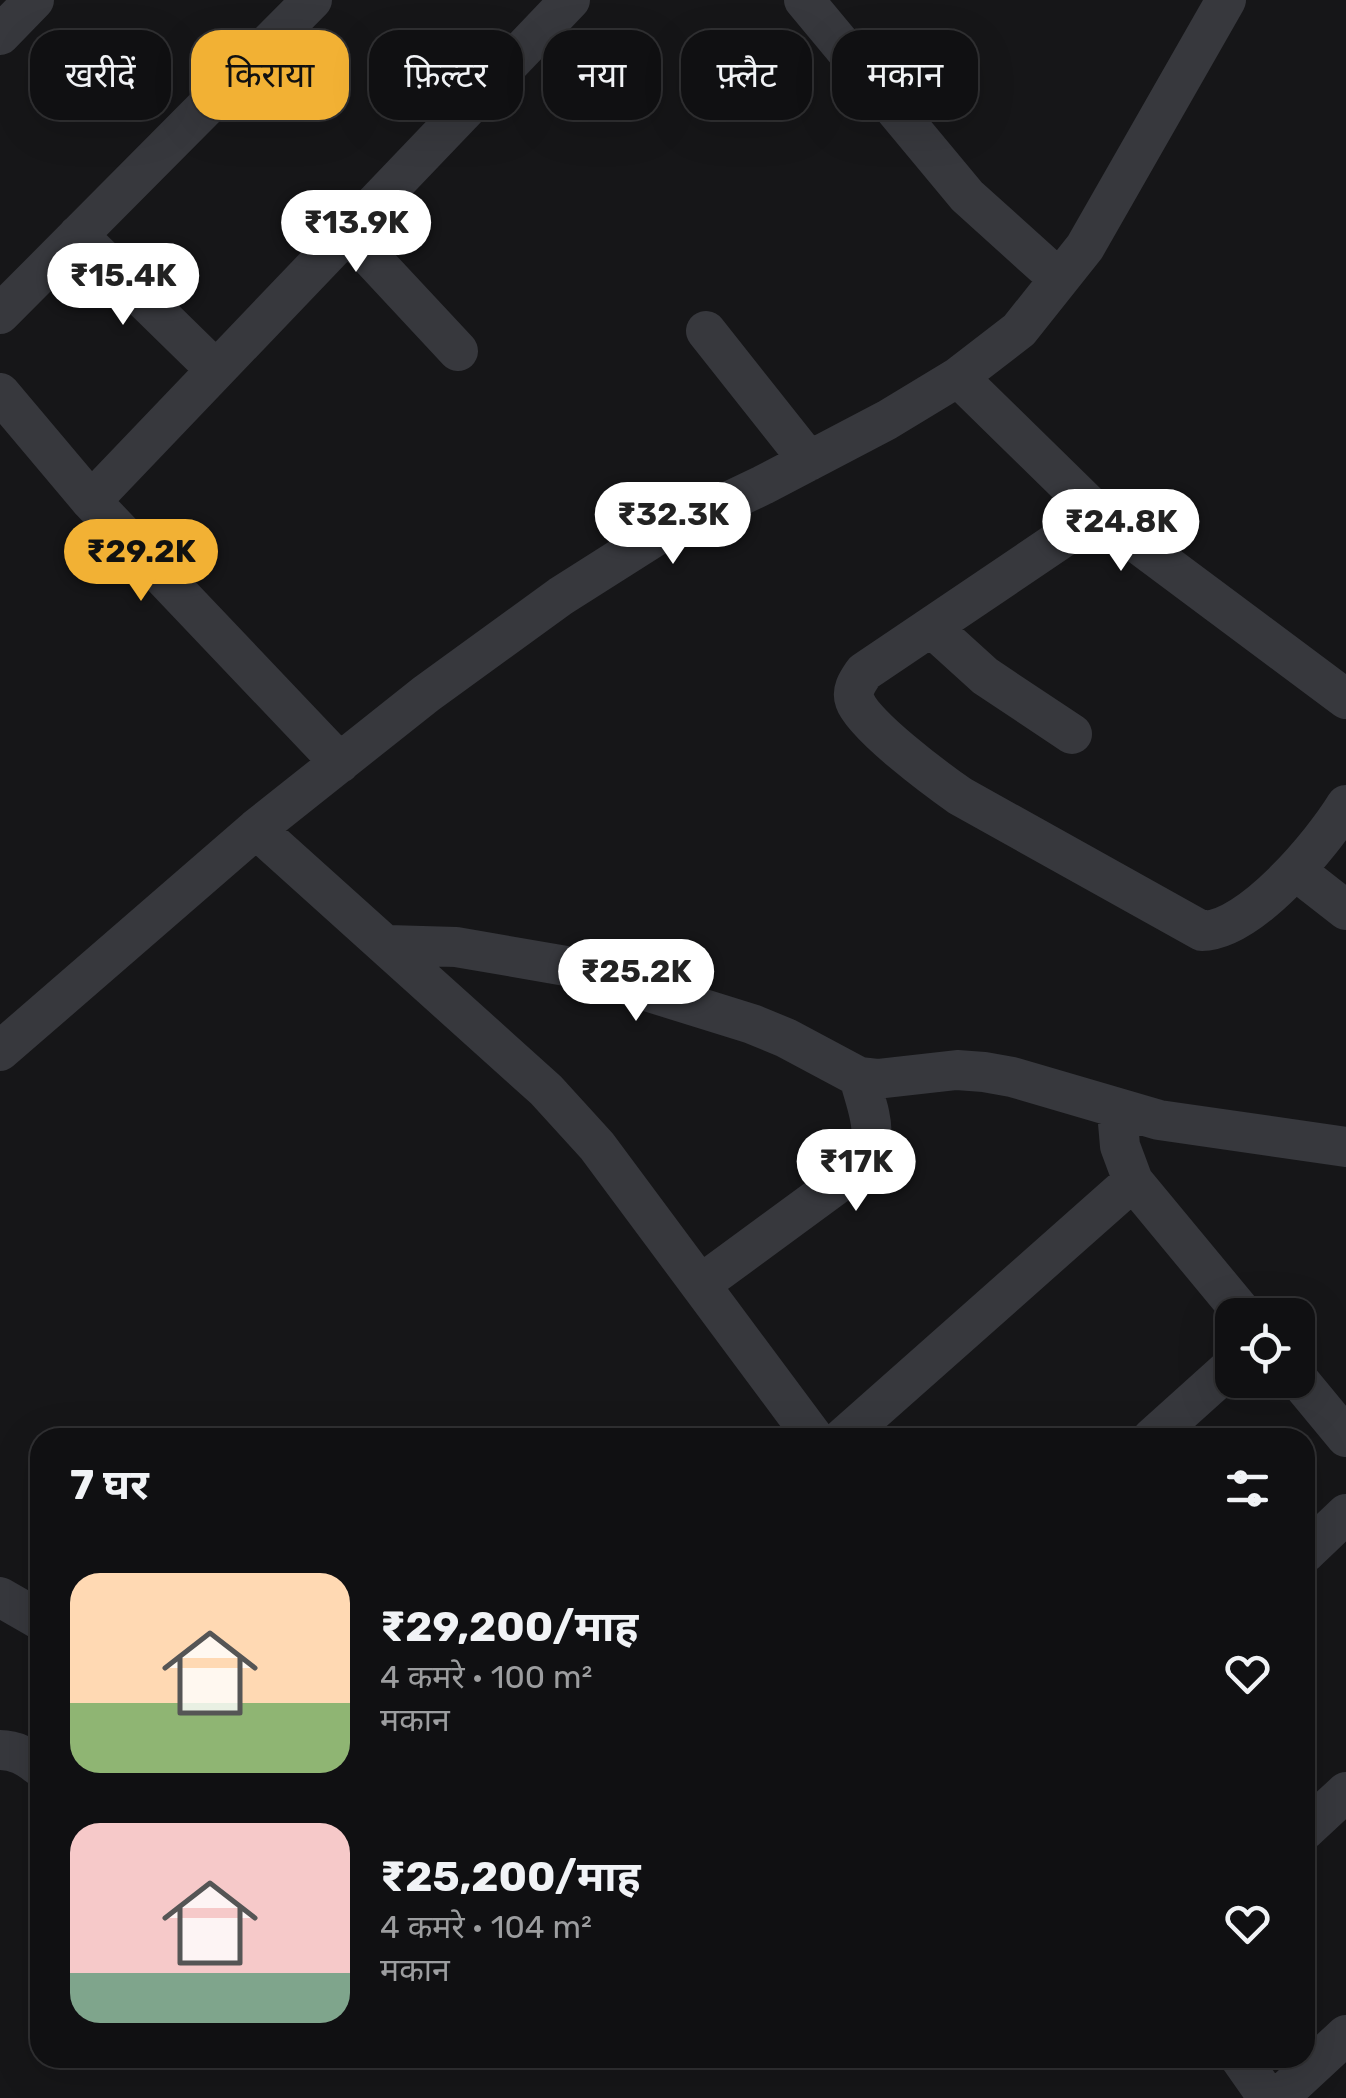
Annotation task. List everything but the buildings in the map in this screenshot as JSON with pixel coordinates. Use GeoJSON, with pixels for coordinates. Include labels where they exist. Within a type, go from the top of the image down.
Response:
{"type":"FeatureCollection","features":[{"type":"Feature","properties":{"kind":"street"},"geometry":{"type":"LineString","coordinates":[[0,34],[34,0]]}},
{"type":"Feature","properties":{"kind":"street"},"geometry":{"type":"LineString","coordinates":[[0,314],[312,0]]}},
{"type":"Feature","properties":{"kind":"street"},"geometry":{"type":"LineString","coordinates":[[91,500],[570,0]]}},
{"type":"Feature","properties":{"kind":"street"},"geometry":{"type":"LineString","coordinates":[[804,0],[967,196],[1059,280]]}},
{"type":"Feature","properties":{"kind":"street"},"geometry":{"type":"LineString","coordinates":[[0,1051],[256,829],[426,694],[561,596],[654,537],[887,420],[958,377],[1019,330],[1085,247],[1226,0]]}},
{"type":"Feature","properties":{"kind":"street"},"geometry":{"type":"LineString","coordinates":[[348,232],[458,351]]}},
{"type":"Feature","properties":{"kind":"street"},"geometry":{"type":"LineString","coordinates":[[78,235],[216,370]]}},
{"type":"Feature","properties":{"kind":"street"},"geometry":{"type":"LineString","coordinates":[[706,331],[808,461]]}},
{"type":"Feature","properties":{"kind":"street"},"geometry":{"type":"LineString","coordinates":[[958,377],[1098,514],[1346,699]]}},
{"type":"Feature","properties":{"kind":"street"},"geometry":{"type":"LineString","coordinates":[[0,394],[91,500],[340,763]]}},
{"type":"Feature","properties":{"kind":"street"},"geometry":{"type":"LineString","coordinates":[[1098,514],[864,672],[856,684],[854,699],[862,712],[924,771],[960,796],[1202,931],[1216,931],[1231,924],[1296,871],[1318,848],[1346,806]]}},
{"type":"Feature","properties":{"kind":"street"},"geometry":{"type":"LineString","coordinates":[[931,627],[986,676],[1072,734]]}},
{"type":"Feature","properties":{"kind":"street"},"geometry":{"type":"LineString","coordinates":[[256,829],[546,1090],[596,1146],[807,1428]]}},
{"type":"Feature","properties":{"kind":"street"},"geometry":{"type":"LineString","coordinates":[[1296,871],[1346,910]]}},
{"type":"Feature","properties":{"kind":"street"},"geometry":{"type":"LineString","coordinates":[[388,945],[456,947],[566,966],[752,1024],[879,1078],[957,1070],[984,1072],[1159,1120],[1346,1147]]}},
{"type":"Feature","properties":{"kind":"street"},"geometry":{"type":"LineString","coordinates":[[701,1284],[855,1171],[872,1146],[879,1078]]}},
{"type":"Feature","properties":{"kind":"street"},"geometry":{"type":"LineString","coordinates":[[1117,1110],[1120,1146],[1133,1182],[1230,1298]]}},
{"type":"Feature","properties":{"kind":"street"},"geometry":{"type":"LineString","coordinates":[[854,1428],[1133,1182]]}},
{"type":"Feature","properties":{"kind":"street"},"geometry":{"type":"LineString","coordinates":[[1163,1428],[1215,1381]]}},
{"type":"Feature","properties":{"kind":"street"},"geometry":{"type":"LineString","coordinates":[[1314,1398],[1346,1437]]}},
{"type":"Feature","properties":{"kind":"street"},"geometry":{"type":"LineString","coordinates":[[1315,1543],[1346,1514]]}},
{"type":"Feature","properties":{"kind":"street"},"geometry":{"type":"LineString","coordinates":[[0,1597],[30,1614]]}},
{"type":"Feature","properties":{"kind":"street"},"geometry":{"type":"LineString","coordinates":[[0,1750],[30,1759]]}},
{"type":"Feature","properties":{"kind":"street"},"geometry":{"type":"LineString","coordinates":[[1315,1821],[1346,1792]]}},
{"type":"Feature","properties":{"kind":"street"},"geometry":{"type":"LineString","coordinates":[[1315,2064],[1346,2035]]}},
{"type":"Feature","properties":{"kind":"street"},"geometry":{"type":"LineString","coordinates":[[1247,2068],[1268,2098]]}},
{"type":"Feature","properties":{"kind":"street"},"geometry":{"type":"LineString","coordinates":[[1278,2098],[1310,2068]]}}]}
